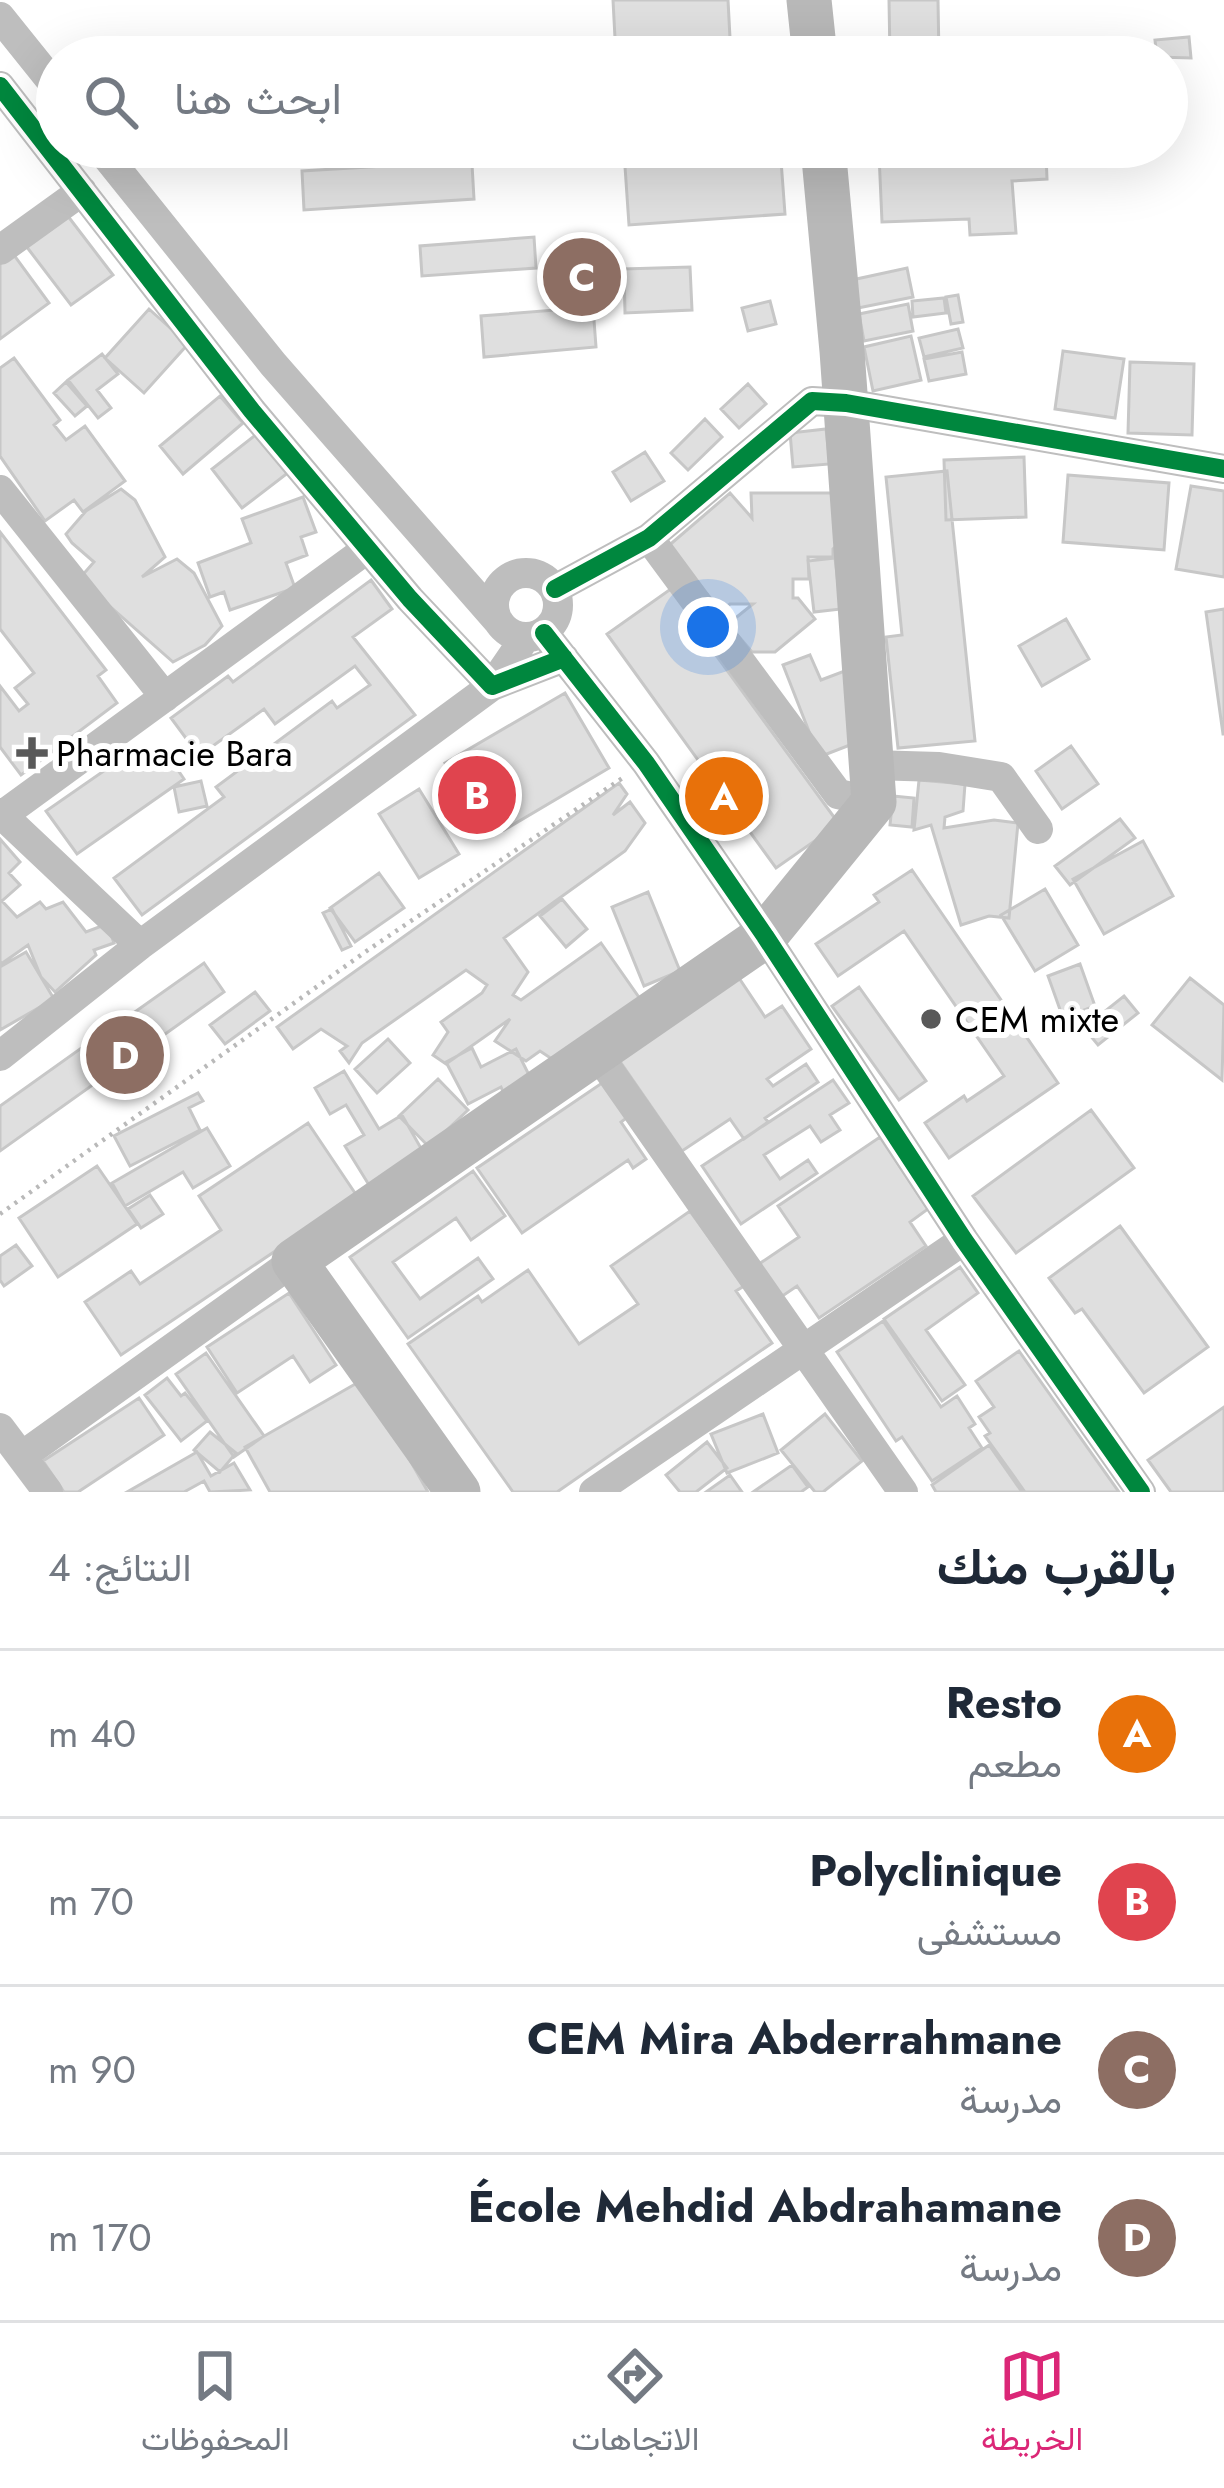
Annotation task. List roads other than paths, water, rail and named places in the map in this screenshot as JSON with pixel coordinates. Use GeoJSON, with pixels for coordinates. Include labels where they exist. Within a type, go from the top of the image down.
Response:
{"type":"FeatureCollection","features":[{"type":"Feature","properties":{"kind":"main road"},"geometry":{"type":"LineString","coordinates":[[809,0],[812,36]]}},
{"type":"Feature","properties":{"kind":"main road"},"geometry":{"type":"LineString","coordinates":[[458,1492],[294,1262],[765,936],[872,783],[825,168]]}},
{"type":"Feature","properties":{"kind":"street"},"geometry":{"type":"LineString","coordinates":[[0,17],[36,62]]}},
{"type":"Feature","properties":{"kind":"street"},"geometry":{"type":"LineString","coordinates":[[0,86],[36,132]]}},
{"type":"Feature","properties":{"kind":"street"},"geometry":{"type":"LineString","coordinates":[[64,168],[252,411],[367,549],[492,686]]}},
{"type":"Feature","properties":{"kind":"street"},"geometry":{"type":"LineString","coordinates":[[116,168],[273,364],[522,631],[564,658],[646,763],[964,1240],[1141,1492]]}},
{"type":"Feature","properties":{"kind":"street"},"geometry":{"type":"LineString","coordinates":[[0,250],[82,191]]}},
{"type":"Feature","properties":{"kind":"street"},"geometry":{"type":"LineString","coordinates":[[554,589],[649,538],[812,401],[1224,469]]}},
{"type":"Feature","properties":{"kind":"street"},"geometry":{"type":"LineString","coordinates":[[0,490],[165,697]]}},
{"type":"Feature","properties":{"kind":"street"},"geometry":{"type":"LineString","coordinates":[[649,538],[838,794],[940,767],[1001,777],[1038,829]]}},
{"type":"Feature","properties":{"kind":"street"},"geometry":{"type":"LineString","coordinates":[[140,945],[1,814],[367,549]]}},
{"type":"Feature","properties":{"kind":"street"},"geometry":{"type":"LineString","coordinates":[[492,686],[522,631],[558,611],[554,589],[533,573],[502,583],[494,598],[522,631]]}},
{"type":"Feature","properties":{"kind":"street"},"geometry":{"type":"LineString","coordinates":[[0,1056],[140,945],[492,686],[564,658]]}},
{"type":"Feature","properties":{"kind":"street"},"geometry":{"type":"LineString","coordinates":[[596,1052],[903,1492]]}},
{"type":"Feature","properties":{"kind":"street"},"geometry":{"type":"LineString","coordinates":[[594,1492],[964,1240]]}},
{"type":"Feature","properties":{"kind":"street"},"geometry":{"type":"LineString","coordinates":[[22,1456],[294,1262]]}},
{"type":"Feature","properties":{"kind":"street"},"geometry":{"type":"LineString","coordinates":[[0,1428],[48,1492]]}},
{"type":"Feature","properties":{"kind":"place","name":"CEM Mira Abderrahmane"},"geometry":{"type":"Point","coordinates":[582,277]}},
{"type":"Feature","properties":{"kind":"place","name":"Pharmacie Bara"},"geometry":{"type":"Point","coordinates":[32,753]}},
{"type":"Feature","properties":{"kind":"place","name":"Polyclinique"},"geometry":{"type":"Point","coordinates":[477,795]}},
{"type":"Feature","properties":{"kind":"place","name":"Resto"},"geometry":{"type":"Point","coordinates":[724,796]}},
{"type":"Feature","properties":{"kind":"place","name":"CEM mixte"},"geometry":{"type":"Point","coordinates":[931,1019]}},
{"type":"Feature","properties":{"kind":"place","name":"École Mehdid Abdrahamane"},"geometry":{"type":"Point","coordinates":[125,1055]}}]}
